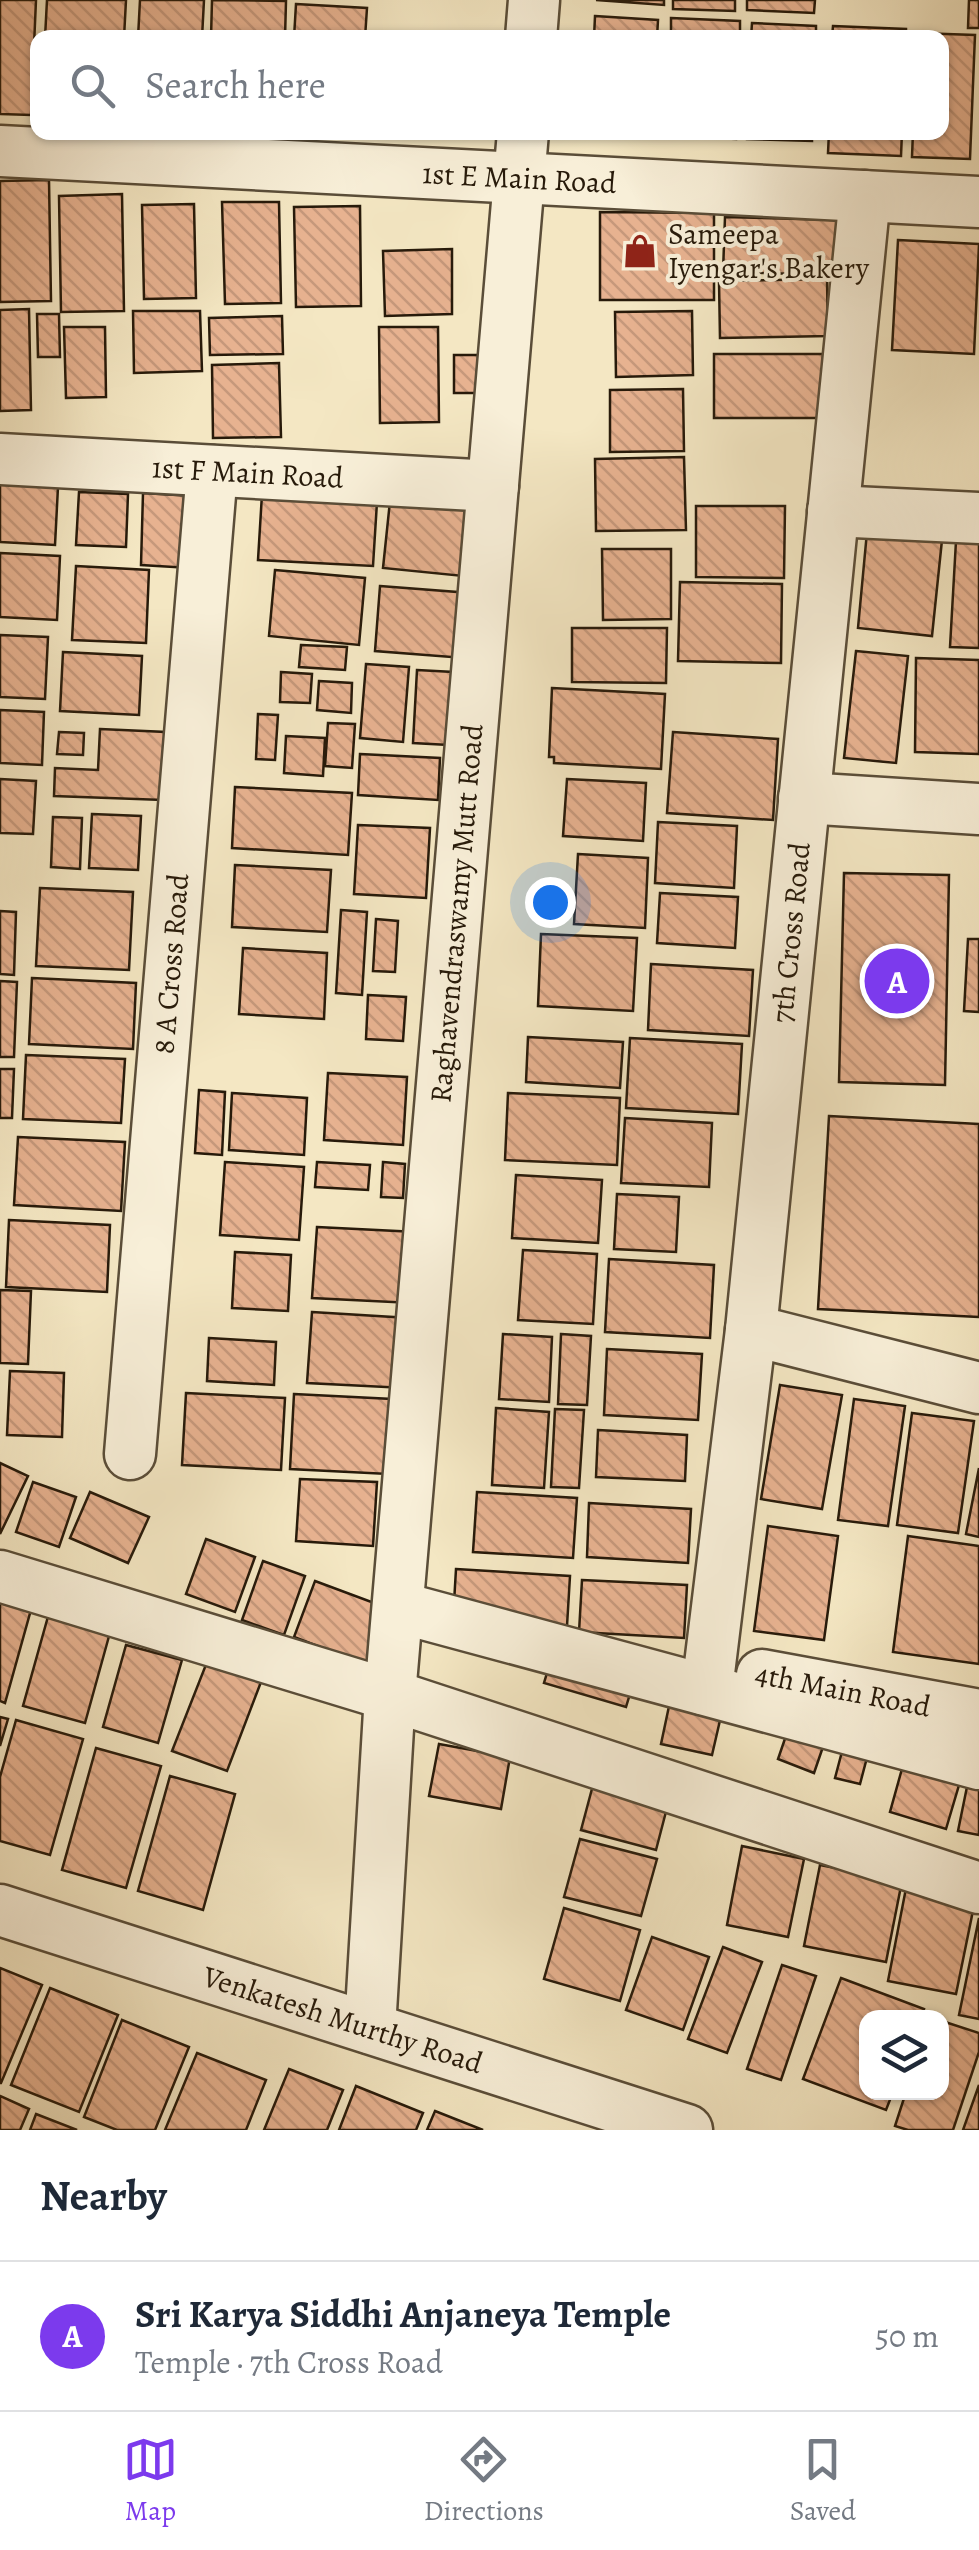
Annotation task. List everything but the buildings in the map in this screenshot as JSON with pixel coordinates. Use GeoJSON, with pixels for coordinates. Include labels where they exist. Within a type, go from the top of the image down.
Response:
{"type":"FeatureCollection","features":[{"type":"Feature","properties":{"kind":"street"},"geometry":{"type":"LineString","coordinates":[[532,30],[534,0]]}},
{"type":"Feature","properties":{"kind":"street","name":"1st E Main Road"},"geometry":{"type":"LineString","coordinates":[[0,151],[521,155],[864,196],[979,202]]}},
{"type":"Feature","properties":{"kind":"street","name":"Raghavendraswamy Mutt Road"},"geometry":{"type":"LineString","coordinates":[[370,2028],[390,1694],[521,155]]}},
{"type":"Feature","properties":{"kind":"street","name":"7th Cross Road"},"geometry":{"type":"LineString","coordinates":[[706,1677],[751,1330],[864,196]]}},
{"type":"Feature","properties":{"kind":"street","name":"1st F Main Road"},"geometry":{"type":"LineString","coordinates":[[0,459],[492,486]]}},
{"type":"Feature","properties":{"kind":"street","name":"8 A Cross Road"},"geometry":{"type":"LineString","coordinates":[[130,1454],[212,471]]}},
{"type":"Feature","properties":{"kind":"street"},"geometry":{"type":"LineString","coordinates":[[833,510],[979,518]]}},
{"type":"Feature","properties":{"kind":"street"},"geometry":{"type":"LineString","coordinates":[[804,798],[979,810]]}},
{"type":"Feature","properties":{"kind":"street"},"geometry":{"type":"LineString","coordinates":[[751,1330],[979,1388]]}},
{"type":"Feature","properties":{"kind":"street"},"geometry":{"type":"LineString","coordinates":[[0,1576],[390,1694],[979,1888]]}},
{"type":"Feature","properties":{"kind":"street"},"geometry":{"type":"LineString","coordinates":[[398,1608],[706,1677],[979,1764]]}},
{"type":"Feature","properties":{"kind":"street","name":"4th Main Road"},"geometry":{"type":"LineString","coordinates":[[706,1677],[979,1716]]}},
{"type":"Feature","properties":{"kind":"street","name":"Venkatesh Murthy Road"},"geometry":{"type":"LineString","coordinates":[[0,1910],[687,2130]]}},
{"type":"Feature","properties":{"kind":"place","name":"Sameepa Iyengar's Bakery"},"geometry":{"type":"Point","coordinates":[640,251]}},
{"type":"Feature","properties":{"kind":"place","name":"Sri Karya Siddhi Anjaneya Temple"},"geometry":{"type":"Point","coordinates":[897,981]}}]}
